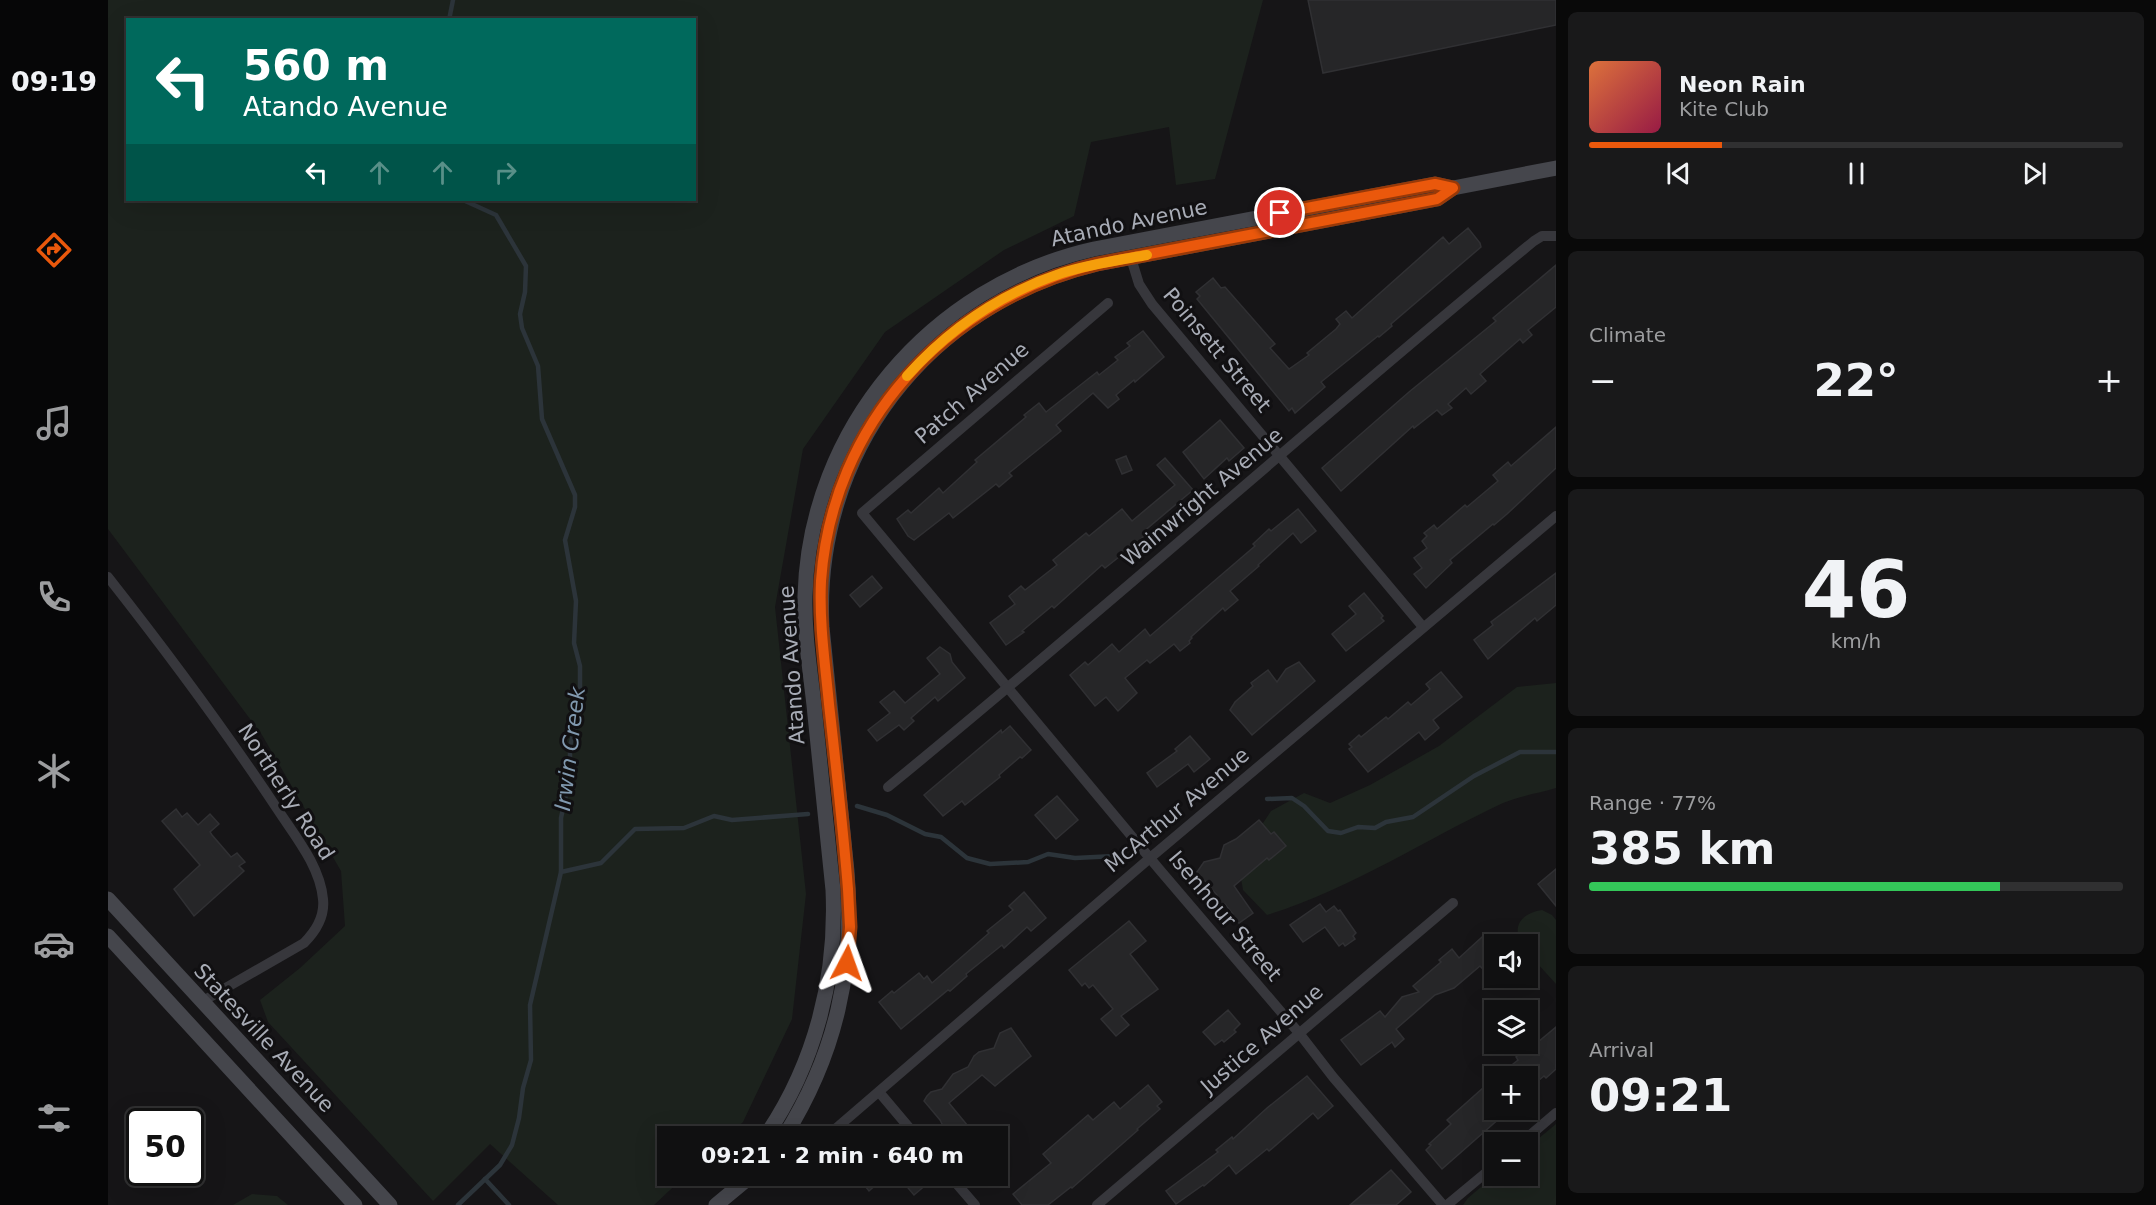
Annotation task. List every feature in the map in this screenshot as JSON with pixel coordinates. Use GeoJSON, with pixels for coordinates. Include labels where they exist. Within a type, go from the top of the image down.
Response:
{"type":"FeatureCollection","features":[{"type":"Feature","properties":{"kind":"main road","name":"Atando Avenue"},"geometry":{"type":"LineString","coordinates":[[772,1126],[791,1095],[807,1058],[822,1011],[829,978],[834,926],[833,890],[807,644],[805,611],[807,571],[815,521],[827,481],[847,436],[872,396],[905,356],[944,320],[990,289],[1040,265],[1094,249],[1435,184],[1453,188],[1556,168]]}},
{"type":"Feature","properties":{"kind":"main road","name":"Atando Avenue"},"geometry":{"type":"LineString","coordinates":[[790,1126],[822,1064],[837,1014],[847,963],[850,927],[823,643],[821,596],[823,563],[829,532],[848,472],[869,429],[893,393],[929,353],[967,321],[1014,293],[1045,280],[1079,268],[1437,199],[1453,188]]}},
{"type":"Feature","properties":{"kind":"main road","name":"Statesville Avenue"},"geometry":{"type":"LineString","coordinates":[[108,899],[390,1205]]}},
{"type":"Feature","properties":{"kind":"main road"},"geometry":{"type":"LineString","coordinates":[[108,936],[356,1205]]}},
{"type":"Feature","properties":{"kind":"main road"},"geometry":{"type":"LineString","coordinates":[[730,1192],[733,1186]]}},
{"type":"Feature","properties":{"kind":"main road"},"geometry":{"type":"LineString","coordinates":[[716,1205],[738,1186]]}},
{"type":"Feature","properties":{"kind":"street","name":"Wainwright Avenue"},"geometry":{"type":"LineString","coordinates":[[888,787],[1280,456],[1430,326],[1542,236],[1556,236]]}},
{"type":"Feature","properties":{"kind":"street","name":"Poinsett Street"},"geometry":{"type":"LineString","coordinates":[[1131,258],[1139,284],[1152,304],[1423,627]]}},
{"type":"Feature","properties":{"kind":"street","name":"Patch Avenue"},"geometry":{"type":"LineString","coordinates":[[862,513],[1108,303]]}},
{"type":"Feature","properties":{"kind":"street","name":"Isenhour Street"},"geometry":{"type":"LineString","coordinates":[[862,513],[1299,1033],[1333,1077],[1443,1205]]}},
{"type":"Feature","properties":{"kind":"street","name":"McArthur Avenue"},"geometry":{"type":"LineString","coordinates":[[839,1126],[1150,858],[1556,516]]}},
{"type":"Feature","properties":{"kind":"street","name":"Northerly Road"},"geometry":{"type":"LineString","coordinates":[[108,577],[264,789],[304,850],[319,880],[323,909],[314,933],[291,952],[203,1001]]}},
{"type":"Feature","properties":{"kind":"street","name":"Justice Avenue"},"geometry":{"type":"LineString","coordinates":[[1097,1205],[1453,903]]}},
{"type":"Feature","properties":{"kind":"street"},"geometry":{"type":"LineString","coordinates":[[879,1092],[908,1126]]}},
{"type":"Feature","properties":{"kind":"street"},"geometry":{"type":"LineString","coordinates":[[1534,1132],[1556,1113]]}},
{"type":"Feature","properties":{"kind":"street"},"geometry":{"type":"LineString","coordinates":[[1448,1205],[1484,1174]]}},
{"type":"Feature","properties":{"kind":"street"},"geometry":{"type":"LineString","coordinates":[[959,1186],[975,1205]]}},
{"type":"Feature","properties":{"kind":"shaded area"},"geometry":{"type":"Polygon","coordinates":[[[108,0],[1263,0],[1215,179],[1176,185],[1169,127],[1091,142],[1074,216],[1004,250],[885,332],[803,449],[775,607],[806,894],[792,1019],[743,1122],[739,1126],[657,1126],[657,1186],[674,1186],[654,1205],[558,1205],[490,1144],[433,1201],[268,1022],[260,1000],[300,968],[345,926],[341,871],[262,735],[108,529],[108,0]]]}},
{"type":"Feature","properties":{"kind":"shaded area"},"geometry":{"type":"Polygon","coordinates":[[[1556,683],[1556,788],[1503,803],[1358,878],[1267,915],[1243,890],[1238,861],[1271,811],[1304,793],[1330,803],[1370,785],[1439,746],[1517,687],[1556,683]]]}},
{"type":"Feature","properties":{"kind":"shaded area"},"geometry":{"type":"Polygon","coordinates":[[[1542,910],[1556,920],[1556,984],[1538,964],[1538,934],[1518,934],[1520,922],[1524,917],[1542,910]]]}},
{"type":"Feature","properties":{"kind":"shaded area"},"geometry":{"type":"Polygon","coordinates":[[[1556,1124],[1556,1205],[1463,1205],[1484,1184],[1538,1186],[1538,1139],[1556,1124]]]}},
{"type":"Feature","properties":{"kind":"shaded area"},"geometry":{"type":"Polygon","coordinates":[[[252,1194],[277,1196],[288,1205],[233,1205],[252,1194]]]}},
{"type":"Feature","properties":{"kind":"building"},"geometry":{"type":"Polygon","coordinates":[[[1308,0],[1556,0],[1556,25],[1323,73],[1308,0]]]}},
{"type":"Feature","properties":{"kind":"building"},"geometry":{"type":"Polygon","coordinates":[[[1468,228],[1481,247],[1391,324],[1392,326],[1379,337],[1321,382],[1325,387],[1295,413],[1292,408],[1289,411],[1197,299],[1200,296],[1196,292],[1213,278],[1221,288],[1225,287],[1275,344],[1270,348],[1289,369],[1309,355],[1307,353],[1336,329],[1340,324],[1336,319],[1346,311],[1352,318],[1443,237],[1449,244],[1468,228]]]}},
{"type":"Feature","properties":{"kind":"building"},"geometry":{"type":"Polygon","coordinates":[[[1556,265],[1556,307],[1528,330],[1532,335],[1523,343],[1520,339],[1480,374],[1486,381],[1471,394],[1466,388],[1448,404],[1452,408],[1442,415],[1437,410],[1414,428],[1413,426],[1341,491],[1322,468],[1409,392],[1496,321],[1493,318],[1556,265]]]}},
{"type":"Feature","properties":{"kind":"building"},"geometry":{"type":"Polygon","coordinates":[[[1143,331],[1164,357],[1116,395],[1119,399],[1108,408],[1093,393],[1056,425],[1061,431],[1009,473],[1012,476],[999,487],[996,484],[953,518],[949,513],[914,540],[908,536],[897,519],[908,510],[911,513],[939,488],[943,493],[977,462],[975,460],[1026,417],[1024,415],[1039,403],[1046,412],[1097,372],[1099,375],[1118,360],[1115,357],[1130,346],[1127,343],[1143,331]]]}},
{"type":"Feature","properties":{"kind":"building"},"geometry":{"type":"Polygon","coordinates":[[[1220,420],[1244,448],[1229,461],[1227,458],[1204,479],[1183,452],[1220,420]]]}},
{"type":"Feature","properties":{"kind":"building"},"geometry":{"type":"Polygon","coordinates":[[[1556,427],[1556,468],[1507,514],[1450,560],[1452,563],[1426,588],[1414,574],[1422,568],[1414,558],[1427,548],[1422,541],[1427,536],[1424,533],[1434,525],[1437,529],[1465,505],[1467,507],[1498,481],[1493,475],[1508,462],[1511,466],[1556,427]]]}},
{"type":"Feature","properties":{"kind":"building"},"geometry":{"type":"Polygon","coordinates":[[[1126,456],[1132,470],[1122,474],[1116,460],[1126,456]]]}},
{"type":"Feature","properties":{"kind":"building"},"geometry":{"type":"Polygon","coordinates":[[[1165,458],[1193,490],[1142,533],[1144,536],[1129,549],[1105,568],[1102,565],[1054,608],[1052,606],[1006,645],[990,623],[1015,604],[1009,596],[1021,586],[1025,590],[1057,565],[1053,560],[1086,533],[1089,536],[1122,509],[1132,521],[1175,485],[1157,465],[1165,458]]]}},
{"type":"Feature","properties":{"kind":"building"},"geometry":{"type":"Polygon","coordinates":[[[1298,509],[1316,531],[1301,543],[1293,533],[1230,591],[1238,600],[1225,611],[1223,608],[1191,637],[1190,643],[1180,651],[1174,644],[1150,663],[1147,660],[1125,678],[1137,693],[1118,711],[1106,697],[1095,706],[1070,675],[1085,662],[1088,665],[1112,644],[1119,652],[1145,629],[1150,636],[1255,546],[1253,544],[1269,529],[1271,531],[1298,509]]]}},
{"type":"Feature","properties":{"kind":"building"},"geometry":{"type":"Polygon","coordinates":[[[1556,573],[1556,605],[1537,621],[1535,618],[1488,659],[1474,640],[1493,625],[1491,622],[1556,573]]]}},
{"type":"Feature","properties":{"kind":"building"},"geometry":{"type":"Polygon","coordinates":[[[872,576],[882,588],[860,607],[850,595],[872,576]]]}},
{"type":"Feature","properties":{"kind":"building"},"geometry":{"type":"Polygon","coordinates":[[[1364,593],[1383,616],[1381,618],[1384,621],[1346,651],[1332,634],[1356,614],[1349,606],[1364,593]]]}},
{"type":"Feature","properties":{"kind":"building"},"geometry":{"type":"Polygon","coordinates":[[[940,647],[950,654],[952,662],[965,678],[938,701],[935,697],[911,718],[914,721],[904,730],[899,725],[877,741],[868,730],[890,713],[880,702],[894,691],[905,703],[940,674],[927,658],[940,647]]]}},
{"type":"Feature","properties":{"kind":"building"},"geometry":{"type":"Polygon","coordinates":[[[1299,662],[1315,681],[1252,735],[1230,710],[1235,702],[1253,686],[1251,683],[1268,670],[1277,682],[1286,669],[1299,662]]]}},
{"type":"Feature","properties":{"kind":"building"},"geometry":{"type":"Polygon","coordinates":[[[1441,672],[1462,697],[1433,720],[1439,728],[1425,740],[1419,732],[1368,772],[1349,749],[1352,747],[1349,744],[1386,717],[1388,719],[1408,702],[1411,705],[1430,689],[1426,684],[1441,672]]]}},
{"type":"Feature","properties":{"kind":"building"},"geometry":{"type":"Polygon","coordinates":[[[1010,726],[1031,750],[965,805],[962,801],[943,816],[924,795],[1001,730],[1002,733],[1010,726]]]}},
{"type":"Feature","properties":{"kind":"building"},"geometry":{"type":"Polygon","coordinates":[[[1190,736],[1210,759],[1194,772],[1188,764],[1157,787],[1147,773],[1177,751],[1175,749],[1190,736]]]}},
{"type":"Feature","properties":{"kind":"building"},"geometry":{"type":"Polygon","coordinates":[[[1057,796],[1078,820],[1056,839],[1035,815],[1057,796]]]}},
{"type":"Feature","properties":{"kind":"building"},"geometry":{"type":"Polygon","coordinates":[[[176,809],[182,817],[187,813],[198,825],[210,814],[219,824],[210,832],[212,835],[231,857],[237,853],[245,862],[239,866],[244,871],[194,916],[174,889],[200,865],[162,821],[176,809]]]}},
{"type":"Feature","properties":{"kind":"building"},"geometry":{"type":"Polygon","coordinates":[[[1259,820],[1286,846],[1269,860],[1267,858],[1234,886],[1253,913],[1239,923],[1234,920],[1233,914],[1225,904],[1218,901],[1217,895],[1197,872],[1204,862],[1220,858],[1224,845],[1236,839],[1259,820]]]}},
{"type":"Feature","properties":{"kind":"building"},"geometry":{"type":"Polygon","coordinates":[[[1556,869],[1556,906],[1538,884],[1556,869]]]}},
{"type":"Feature","properties":{"kind":"building"},"geometry":{"type":"Polygon","coordinates":[[[1024,892],[1046,918],[1031,931],[1027,927],[1004,948],[1002,945],[966,974],[967,976],[950,991],[948,990],[901,1029],[879,1002],[919,973],[924,979],[927,976],[932,983],[989,933],[987,931],[1013,910],[1009,906],[1024,892]]]}},
{"type":"Feature","properties":{"kind":"building"},"geometry":{"type":"Polygon","coordinates":[[[1320,904],[1326,912],[1334,906],[1338,911],[1340,910],[1356,933],[1353,936],[1355,939],[1345,946],[1343,943],[1339,946],[1325,927],[1303,942],[1290,925],[1320,904]]]}},
{"type":"Feature","properties":{"kind":"building"},"geometry":{"type":"Polygon","coordinates":[[[1129,921],[1146,941],[1130,954],[1158,989],[1121,1016],[1129,1025],[1116,1036],[1101,1019],[1113,1009],[1093,985],[1089,988],[1085,983],[1082,986],[1069,970],[1129,921]]]}},
{"type":"Feature","properties":{"kind":"building"},"geometry":{"type":"Polygon","coordinates":[[[1482,937],[1484,939],[1484,970],[1480,966],[1454,988],[1435,995],[1396,1029],[1404,1039],[1395,1047],[1392,1042],[1361,1065],[1341,1040],[1380,1011],[1385,1017],[1402,997],[1419,992],[1413,986],[1441,962],[1439,960],[1452,949],[1459,958],[1482,937]]]}},
{"type":"Feature","properties":{"kind":"building"},"geometry":{"type":"Polygon","coordinates":[[[1228,1010],[1240,1024],[1234,1030],[1236,1032],[1224,1042],[1222,1040],[1215,1045],[1203,1032],[1228,1010]]]}},
{"type":"Feature","properties":{"kind":"building"},"geometry":{"type":"Polygon","coordinates":[[[1556,1027],[1556,1069],[1546,1078],[1544,1076],[1538,1081],[1538,1066],[1511,1066],[1518,1060],[1516,1057],[1519,1054],[1538,1054],[1538,1042],[1556,1027]]]}},
{"type":"Feature","properties":{"kind":"building"},"geometry":{"type":"Polygon","coordinates":[[[1011,1028],[1031,1056],[995,1086],[982,1075],[949,1103],[968,1126],[943,1126],[924,1101],[927,1096],[931,1092],[942,1089],[953,1074],[968,1067],[979,1052],[994,1048],[1000,1033],[1011,1028]]]}},
{"type":"Feature","properties":{"kind":"building"},"geometry":{"type":"Polygon","coordinates":[[[1307,1076],[1333,1106],[1318,1119],[1313,1113],[1269,1151],[1267,1149],[1236,1174],[1229,1165],[1204,1186],[1176,1204],[1166,1191],[1218,1152],[1216,1150],[1232,1137],[1233,1139],[1307,1076]]]}},
{"type":"Feature","properties":{"kind":"building"},"geometry":{"type":"Polygon","coordinates":[[[1148,1085],[1162,1102],[1157,1106],[1160,1109],[1138,1130],[1072,1188],[1048,1205],[1022,1205],[1013,1194],[1051,1163],[1043,1154],[1088,1115],[1093,1120],[1114,1102],[1120,1109],[1148,1085]]]}},
{"type":"Feature","properties":{"kind":"building"},"geometry":{"type":"Polygon","coordinates":[[[1484,1087],[1484,1120],[1498,1120],[1442,1169],[1426,1150],[1431,1145],[1429,1144],[1451,1124],[1447,1120],[1484,1087]]]}},
{"type":"Feature","properties":{"kind":"building"},"geometry":{"type":"Polygon","coordinates":[[[1391,1170],[1411,1192],[1396,1205],[1350,1205],[1391,1170]]]}},
{"type":"Feature","properties":{"kind":"building"},"geometry":{"type":"Polygon","coordinates":[[[865,1186],[875,1186],[869,1191],[865,1186]]]}},
{"type":"Feature","properties":{"kind":"building"},"geometry":{"type":"Polygon","coordinates":[[[906,1186],[925,1186],[914,1195],[906,1186]]]}},
{"type":"Feature","properties":{"kind":"waterway","name":"Irwin Creek"},"geometry":{"type":"LineString","coordinates":[[449,18],[453,0]]}},
{"type":"Feature","properties":{"kind":"waterway","name":"Irwin Creek"},"geometry":{"type":"LineString","coordinates":[[458,1205],[500,1165],[512,1145],[519,1118],[523,1088],[531,1060],[530,1005],[561,872],[561,818],[570,776],[570,746],[576,723],[580,688],[580,666],[574,643],[576,601],[565,540],[575,507],[575,495],[542,419],[538,366],[522,328],[520,314],[525,292],[526,266],[496,215],[465,201]]}},
{"type":"Feature","properties":{"kind":"waterway"},"geometry":{"type":"LineString","coordinates":[[1267,799],[1292,798],[1304,806],[1328,831],[1341,833],[1358,827],[1375,828],[1386,822],[1413,817],[1474,776],[1520,752],[1556,752]]}},
{"type":"Feature","properties":{"kind":"waterway"},"geometry":{"type":"LineString","coordinates":[[857,806],[887,815],[925,834],[941,837],[967,858],[990,864],[1028,862],[1048,854],[1075,858],[1115,856]]}},
{"type":"Feature","properties":{"kind":"waterway"},"geometry":{"type":"LineString","coordinates":[[561,872],[601,863],[635,829],[684,828],[714,816],[732,820],[808,814]]}},
{"type":"Feature","properties":{"kind":"waterway"},"geometry":{"type":"LineString","coordinates":[[485,1179],[509,1205]]}},
{"type":"Feature","properties":{"kind":"slow traffic"},"geometry":{"type":"LineString","coordinates":[[907,376],[929,353],[967,321],[1014,293],[1079,268],[1147,255]]}},
{"type":"Feature","properties":{"kind":"route"},"geometry":{"type":"LineString","coordinates":[[847,963],[850,927],[848,889],[823,643],[821,596],[823,563],[832,517],[848,472],[869,429],[893,393],[941,342],[984,310],[1014,293],[1045,280],[1097,264],[1437,199],[1453,188],[1435,184],[1280,213]]}}]}
